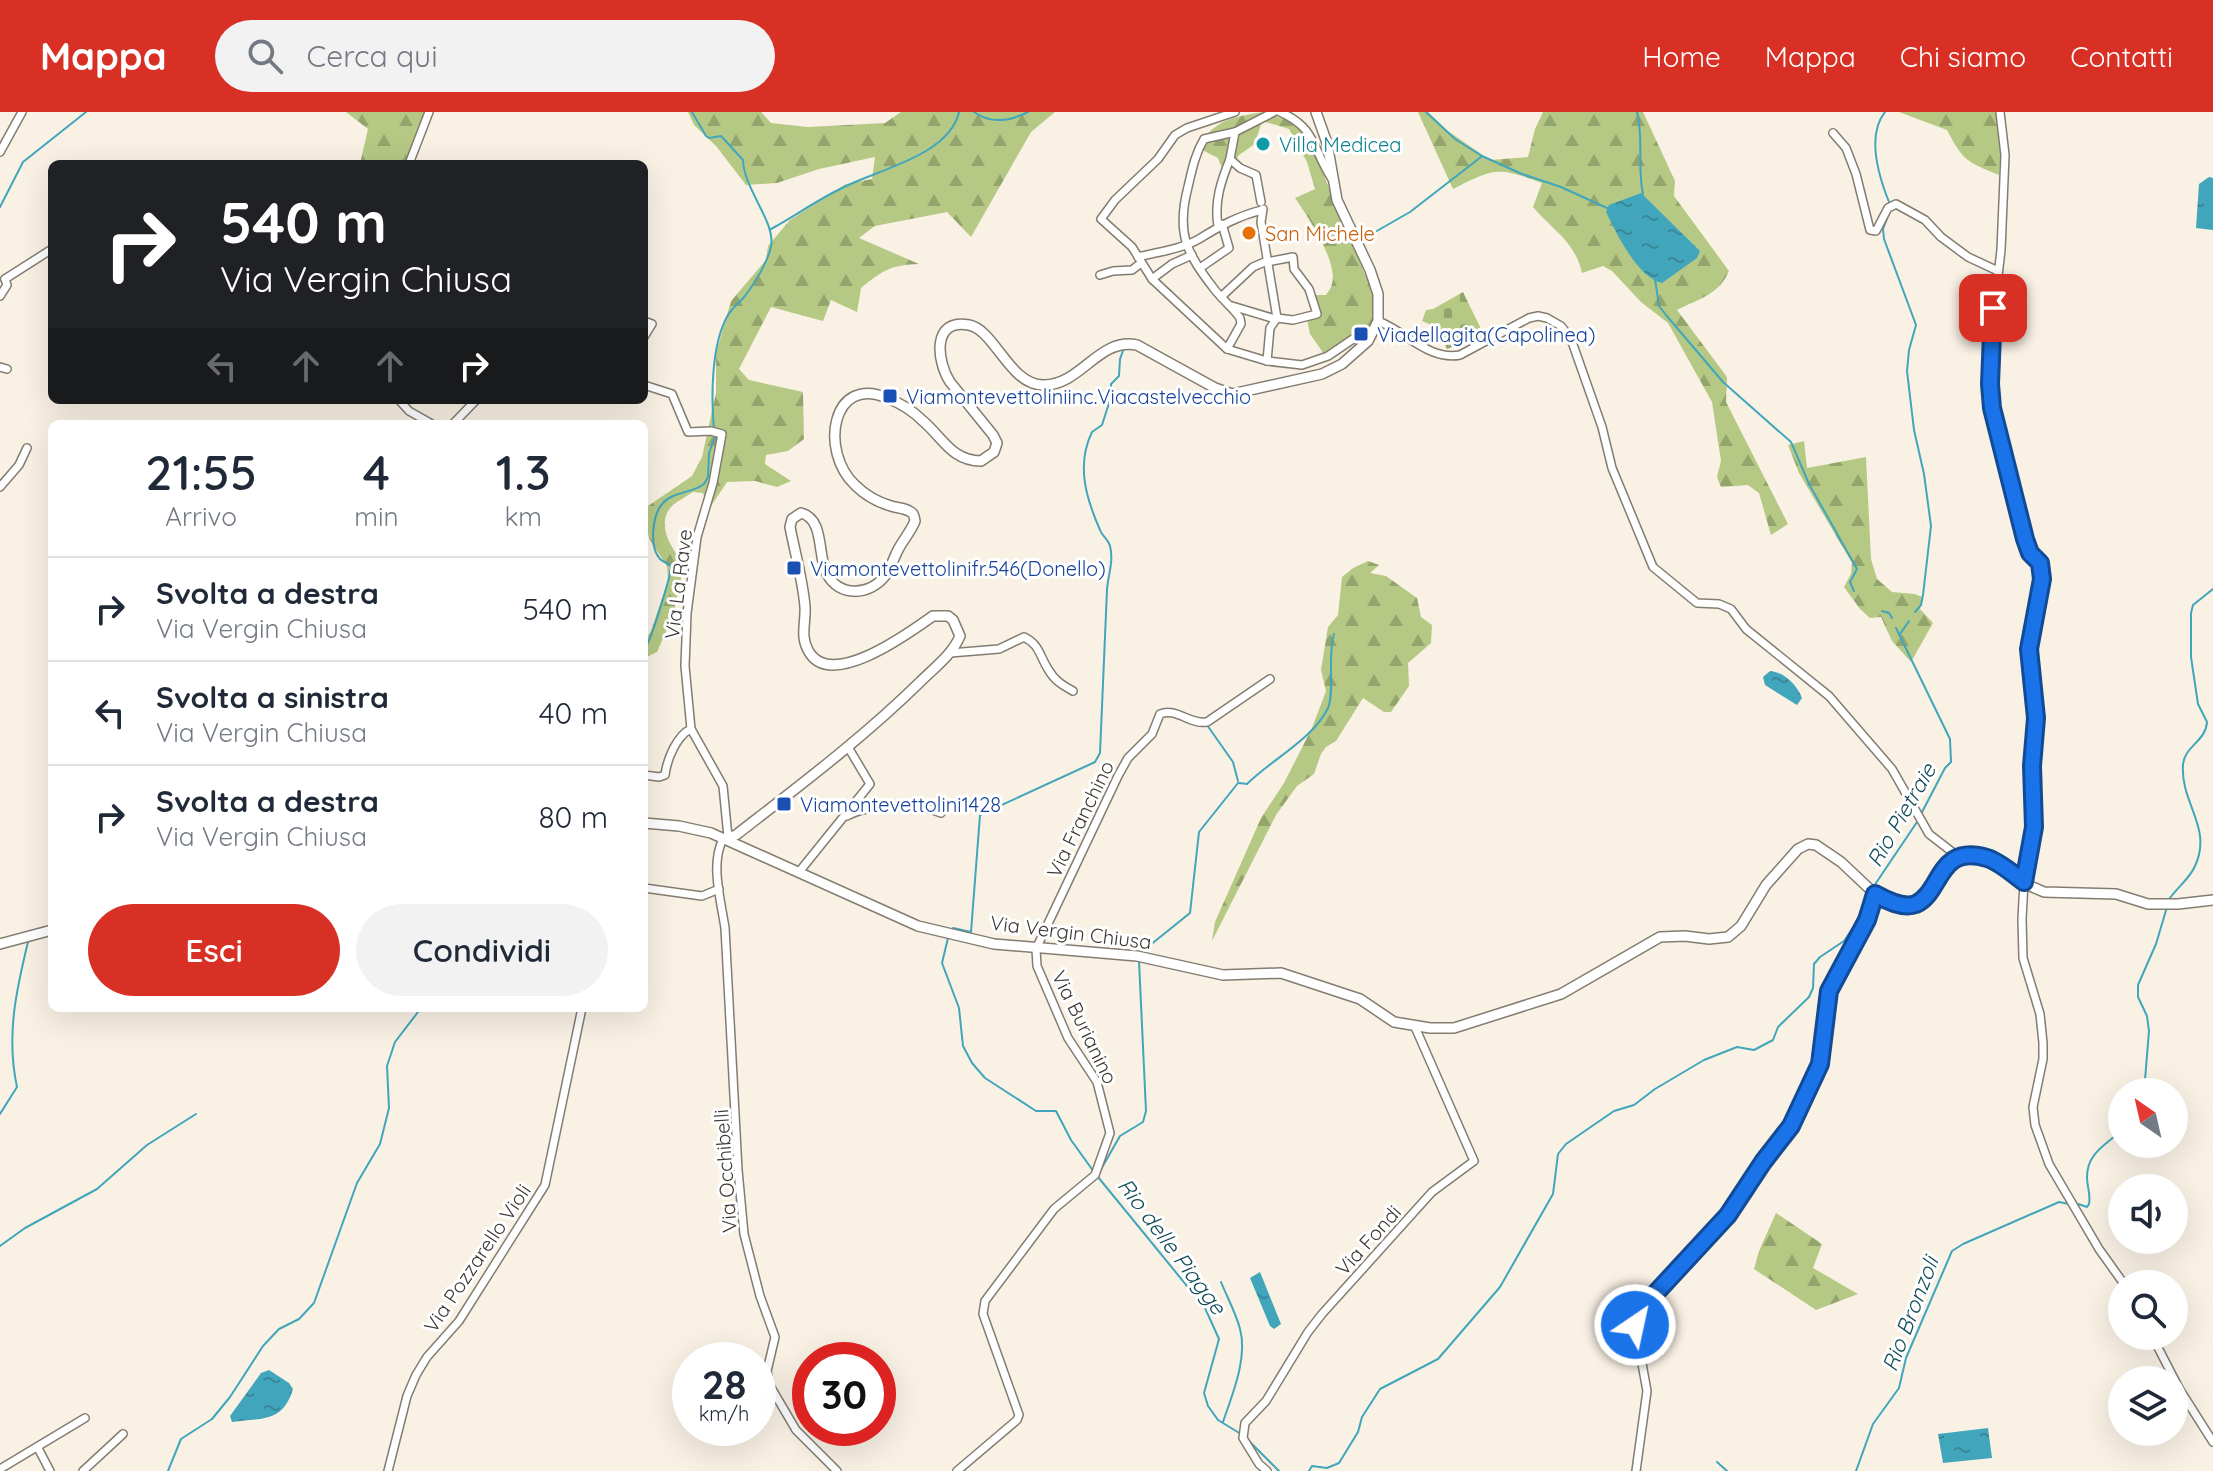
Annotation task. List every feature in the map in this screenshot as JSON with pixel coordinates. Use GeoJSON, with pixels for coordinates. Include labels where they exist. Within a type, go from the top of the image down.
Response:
{"type":"FeatureCollection","features":[{"type":"Feature","properties":{"kind":"street"},"geometry":{"type":"LineString","coordinates":[[0,152],[22,112]]}},
{"type":"Feature","properties":{"kind":"street"},"geometry":{"type":"LineString","coordinates":[[411,160],[429,112]]}},
{"type":"Feature","properties":{"kind":"street"},"geometry":{"type":"LineString","coordinates":[[1235,112],[1175,135],[1158,159],[1115,200],[1101,219],[1132,247],[1152,279],[1227,349],[1267,361],[1302,365],[1328,356],[1353,339],[1368,341]]}},
{"type":"Feature","properties":{"kind":"street"},"geometry":{"type":"LineString","coordinates":[[1227,349],[1241,324],[1239,315],[1215,290],[1186,244],[1182,208],[1198,149],[1204,139],[1235,132],[1274,112]]}},
{"type":"Feature","properties":{"kind":"street"},"geometry":{"type":"LineString","coordinates":[[1280,112],[1295,118],[1307,128],[1332,179]]}},
{"type":"Feature","properties":{"kind":"street"},"geometry":{"type":"LineString","coordinates":[[725,838],[736,835],[848,747],[950,653],[960,636],[953,620],[941,615],[933,616],[892,643],[851,662],[826,665],[808,652],[804,641],[805,609],[790,527],[792,519],[801,513],[811,518],[817,529],[827,575],[845,590],[857,592],[868,589],[886,575],[915,521],[908,510],[869,497],[842,469],[833,440],[835,424],[843,407],[853,399],[864,394],[876,394],[893,400],[925,422],[951,452],[960,458],[981,461],[994,452],[997,443],[944,374],[939,355],[941,337],[959,325],[969,325],[981,331],[1023,377],[1043,386],[1064,380],[1101,354],[1127,343],[1137,345],[1215,388],[1232,394],[1322,374],[1342,364],[1368,341],[1378,321],[1378,294],[1337,200],[1327,143],[1316,112]]}},
{"type":"Feature","properties":{"kind":"street"},"geometry":{"type":"LineString","coordinates":[[2000,112],[2005,155],[1992,328],[1992,408],[2025,539],[2030,553],[2040,563],[2042,579],[2029,649],[2036,718],[2032,766],[2034,827],[2024,882],[2023,958],[2040,1014],[2043,1043],[2043,1059],[2033,1107],[2035,1125],[2049,1164],[2114,1270]]}},
{"type":"Feature","properties":{"kind":"street"},"geometry":{"type":"LineString","coordinates":[[1200,268],[1229,248],[1216,212],[1218,192],[1230,159],[1235,132]]}},
{"type":"Feature","properties":{"kind":"street"},"geometry":{"type":"LineString","coordinates":[[1833,133],[1846,148],[1856,174],[1870,230],[1876,231],[1888,208],[1896,204],[1925,220],[1941,237],[1968,257],[1998,271]]}},
{"type":"Feature","properties":{"kind":"street"},"geometry":{"type":"LineString","coordinates":[[1230,159],[1240,168],[1256,175],[1262,207],[1261,222],[1276,319],[1270,328],[1267,361]]}},
{"type":"Feature","properties":{"kind":"street"},"geometry":{"type":"LineString","coordinates":[[1100,275],[1132,270],[1139,260],[1198,240],[1220,225],[1262,207]]}},
{"type":"Feature","properties":{"kind":"street"},"geometry":{"type":"LineString","coordinates":[[0,296],[7,285],[3,278],[48,251]]}},
{"type":"Feature","properties":{"kind":"street"},"geometry":{"type":"LineString","coordinates":[[1152,279],[1172,264],[1192,255]]}},
{"type":"Feature","properties":{"kind":"street"},"geometry":{"type":"LineString","coordinates":[[1221,297],[1253,267],[1266,260],[1293,257],[1294,269],[1309,289],[1317,314],[1293,320],[1276,319],[1230,306]]}},
{"type":"Feature","properties":{"kind":"street"},"geometry":{"type":"LineString","coordinates":[[1378,321],[1390,325],[1421,346],[1449,357],[1460,355],[1529,318],[1547,318],[1561,326],[1571,339],[1602,427],[1612,468],[1653,567],[1697,603],[1719,604],[1731,609],[1746,629],[1829,696],[1892,769],[1929,834],[1960,858],[1989,858],[2044,892],[2116,894],[2148,904],[2213,900]]}},
{"type":"Feature","properties":{"kind":"street","name":"Via La Rave"},"geometry":{"type":"LineString","coordinates":[[648,386],[672,394],[688,432],[719,432],[717,465],[697,537],[687,613],[685,666],[691,729],[723,786],[725,838]]}},
{"type":"Feature","properties":{"kind":"street"},"geometry":{"type":"LineString","coordinates":[[403,404],[425,420]]}},
{"type":"Feature","properties":{"kind":"street"},"geometry":{"type":"LineString","coordinates":[[457,420],[472,404]]}},
{"type":"Feature","properties":{"kind":"street"},"geometry":{"type":"LineString","coordinates":[[0,487],[19,465],[27,448]]}},
{"type":"Feature","properties":{"kind":"street"},"geometry":{"type":"LineString","coordinates":[[950,653],[999,649],[1024,637],[1039,647],[1046,667],[1058,683],[1073,691]]}},
{"type":"Feature","properties":{"kind":"street","name":"Via Franchino"},"geometry":{"type":"LineString","coordinates":[[1036,949],[1118,776],[1128,758],[1152,734],[1160,714],[1169,711],[1200,723],[1209,721],[1270,679]]}},
{"type":"Feature","properties":{"kind":"street"},"geometry":{"type":"LineString","coordinates":[[648,776],[665,775],[669,757],[685,731],[691,729]]}},
{"type":"Feature","properties":{"kind":"street"},"geometry":{"type":"LineString","coordinates":[[799,872],[870,784],[848,747]]}},
{"type":"Feature","properties":{"kind":"street"},"geometry":{"type":"LineString","coordinates":[[842,819],[859,809],[872,808],[930,808],[941,813]]}},
{"type":"Feature","properties":{"kind":"street","name":"Via Vergin Chiusa"},"geometry":{"type":"LineString","coordinates":[[648,823],[698,829],[725,838],[918,926],[994,944],[1137,956],[1223,975],[1281,973],[1351,995],[1384,1018],[1415,1027],[1454,1028],[1548,999],[1630,957],[1660,937],[1728,937],[1741,926],[1766,885],[1798,849],[1808,844],[1816,845],[1841,862],[1875,894],[1900,905],[1914,905],[1924,898],[1940,872],[1960,858]]}},
{"type":"Feature","properties":{"kind":"street","name":"Via Occhibelli"},"geometry":{"type":"LineString","coordinates":[[725,838],[718,855],[719,889],[725,928],[742,1218],[760,1296],[775,1337],[767,1371],[769,1384],[796,1430],[837,1471]]}},
{"type":"Feature","properties":{"kind":"street"},"geometry":{"type":"LineString","coordinates":[[648,889],[702,896],[719,889]]}},
{"type":"Feature","properties":{"kind":"street"},"geometry":{"type":"LineString","coordinates":[[1636,1471],[1647,1391],[1635,1325],[1637,1314],[1728,1215],[1791,1126],[1820,1064],[1829,991],[1867,920],[1875,894]]}},
{"type":"Feature","properties":{"kind":"street"},"geometry":{"type":"LineString","coordinates":[[0,944],[48,931]]}},
{"type":"Feature","properties":{"kind":"street","name":"Via Burianino"},"geometry":{"type":"LineString","coordinates":[[957,1471],[1019,1415],[983,1314],[985,1301],[1054,1209],[1095,1175],[1110,1133],[1097,1082],[1068,1038],[1037,966],[1036,949]]}},
{"type":"Feature","properties":{"kind":"street","name":"Via Pozzarello Violi"},"geometry":{"type":"LineString","coordinates":[[388,1471],[404,1405],[416,1375],[470,1304],[545,1185],[581,1012]]}},
{"type":"Feature","properties":{"kind":"street","name":"Via Fondi"},"geometry":{"type":"LineString","coordinates":[[1267,1471],[1243,1438],[1245,1423],[1266,1401],[1322,1314],[1432,1192],[1474,1161],[1415,1027]]}},
{"type":"Feature","properties":{"kind":"street"},"geometry":{"type":"LineString","coordinates":[[2159,1350],[2213,1442]]}},
{"type":"Feature","properties":{"kind":"street"},"geometry":{"type":"LineString","coordinates":[[0,1469],[85,1418]]}},
{"type":"Feature","properties":{"kind":"street"},"geometry":{"type":"LineString","coordinates":[[83,1471],[123,1434]]}},
{"type":"Feature","properties":{"kind":"street"},"geometry":{"type":"LineString","coordinates":[[38,1448],[50,1471]]}},
{"type":"Feature","properties":{"kind":"green space"},"geometry":{"type":"Polygon","coordinates":[[[346,112],[426,112],[408,160],[361,160],[368,129],[346,112]]]}},
{"type":"Feature","properties":{"kind":"green space"},"geometry":{"type":"Polygon","coordinates":[[[688,112],[761,112],[771,123],[808,127],[885,123],[901,112],[1055,112],[1031,132],[971,237],[947,212],[875,226],[859,238],[919,264],[894,267],[861,288],[857,312],[831,300],[823,321],[771,307],[739,369],[749,380],[803,392],[804,439],[788,451],[766,455],[765,464],[791,481],[777,487],[755,481],[727,482],[709,509],[703,493],[693,492],[671,507],[665,529],[684,565],[673,615],[657,652],[648,656],[648,635],[668,580],[667,566],[648,533],[648,506],[692,476],[702,457],[716,393],[716,353],[731,301],[766,260],[768,246],[790,220],[846,184],[872,179],[875,157],[819,169],[777,183],[746,185],[716,146],[694,125],[688,112]]]}},
{"type":"Feature","properties":{"kind":"green space"},"geometry":{"type":"Polygon","coordinates":[[[1263,112],[1296,123],[1308,137],[1375,299],[1376,317],[1371,326],[1324,354],[1310,334],[1307,319],[1319,315],[1315,295],[1326,295],[1332,285],[1333,274],[1321,240],[1295,198],[1315,189],[1307,162],[1289,129],[1262,121],[1255,144],[1239,155],[1234,163],[1226,162],[1221,166],[1218,158],[1196,147],[1225,121],[1263,112]]]}},
{"type":"Feature","properties":{"kind":"green space"},"geometry":{"type":"Polygon","coordinates":[[[1418,112],[1428,112],[1448,131],[1490,160],[1528,157],[1543,112],[1643,112],[1675,181],[1674,196],[1729,271],[1714,291],[1677,310],[1727,377],[1726,402],[1788,524],[1771,535],[1759,493],[1748,485],[1721,487],[1717,477],[1721,461],[1712,402],[1668,323],[1641,302],[1612,271],[1603,266],[1582,273],[1574,252],[1533,207],[1542,183],[1516,174],[1497,172],[1453,189],[1418,112]]]}},
{"type":"Feature","properties":{"kind":"green space"},"geometry":{"type":"Polygon","coordinates":[[[1899,112],[1996,112],[2001,147],[1999,175],[1967,159],[1947,130],[1899,112]]]}},
{"type":"Feature","properties":{"kind":"green space"},"geometry":{"type":"Polygon","coordinates":[[[1463,292],[1484,335],[1447,349],[1439,332],[1430,330],[1429,324],[1422,321],[1426,310],[1463,292]]]}},
{"type":"Feature","properties":{"kind":"green space"},"geometry":{"type":"Polygon","coordinates":[[[1804,441],[1807,468],[1866,457],[1871,559],[1877,579],[1892,592],[1922,597],[1920,609],[1933,623],[1911,662],[1892,641],[1881,617],[1870,618],[1844,587],[1851,574],[1852,563],[1799,473],[1788,445],[1804,441]]]}},
{"type":"Feature","properties":{"kind":"green space"},"geometry":{"type":"Polygon","coordinates":[[[1368,561],[1379,565],[1370,573],[1386,576],[1417,598],[1421,617],[1432,625],[1431,643],[1408,663],[1409,686],[1391,712],[1384,712],[1363,698],[1336,741],[1321,754],[1314,774],[1297,786],[1276,815],[1212,941],[1215,922],[1261,818],[1284,783],[1312,728],[1326,691],[1321,670],[1328,627],[1338,615],[1342,577],[1368,561]]]}},
{"type":"Feature","properties":{"kind":"green space"},"geometry":{"type":"Polygon","coordinates":[[[1776,1213],[1822,1244],[1813,1268],[1858,1294],[1816,1310],[1754,1269],[1776,1213]]]}},
{"type":"Feature","properties":{"kind":"water"},"geometry":{"type":"Polygon","coordinates":[[[2209,177],[2213,178],[2213,230],[2196,228],[2199,184],[2209,177]]]}},
{"type":"Feature","properties":{"kind":"water"},"geometry":{"type":"Polygon","coordinates":[[[1641,193],[1700,251],[1697,258],[1662,283],[1636,264],[1606,212],[1609,205],[1641,193]]]}},
{"type":"Feature","properties":{"kind":"water"},"geometry":{"type":"Polygon","coordinates":[[[1770,671],[1785,677],[1797,688],[1802,698],[1797,705],[1765,685],[1763,677],[1770,671]]]}},
{"type":"Feature","properties":{"kind":"water"},"geometry":{"type":"Polygon","coordinates":[[[1260,1272],[1281,1324],[1274,1329],[1250,1278],[1260,1272]]]}},
{"type":"Feature","properties":{"kind":"water"},"geometry":{"type":"Polygon","coordinates":[[[269,1370],[293,1389],[289,1400],[270,1417],[232,1422],[230,1416],[261,1373],[269,1370]]]}},
{"type":"Feature","properties":{"kind":"water"},"geometry":{"type":"Polygon","coordinates":[[[1988,1428],[1992,1458],[1943,1463],[1938,1434],[1988,1428]]]}},
{"type":"Feature","properties":{"kind":"waterway"},"geometry":{"type":"LineString","coordinates":[[0,207],[23,162],[86,112]]}},
{"type":"Feature","properties":{"kind":"waterway"},"geometry":{"type":"LineString","coordinates":[[692,112],[706,136],[721,136],[743,160],[748,183],[765,216],[771,237],[764,266],[722,327],[715,355],[714,430]]}},
{"type":"Feature","properties":{"kind":"waterway"},"geometry":{"type":"LineString","coordinates":[[771,229],[842,188],[927,151],[952,127],[959,112]]}},
{"type":"Feature","properties":{"kind":"waterway"},"geometry":{"type":"LineString","coordinates":[[974,112],[1000,120],[1028,112]]}},
{"type":"Feature","properties":{"kind":"waterway"},"geometry":{"type":"LineString","coordinates":[[1426,112],[1455,139],[1482,156],[1607,208]]}},
{"type":"Feature","properties":{"kind":"waterway"},"geometry":{"type":"LineString","coordinates":[[1637,112],[1643,194]]}},
{"type":"Feature","properties":{"kind":"waterway"},"geometry":{"type":"LineString","coordinates":[[1885,112],[1879,122],[1875,144],[1878,169],[1889,202]]}},
{"type":"Feature","properties":{"kind":"waterway"},"geometry":{"type":"LineString","coordinates":[[1368,236],[1410,212],[1481,157]]}},
{"type":"Feature","properties":{"kind":"waterway"},"geometry":{"type":"LineString","coordinates":[[1888,216],[1883,229],[1884,239],[1916,325],[1907,371],[1931,526],[1923,595],[1921,605],[1915,612]]}},
{"type":"Feature","properties":{"kind":"waterway","name":"Rio Pietraie"},"geometry":{"type":"LineString","coordinates":[[1655,279],[1659,306],[1666,315],[1723,382],[1791,442],[1809,484],[1857,569],[1850,582],[1854,591]]}},
{"type":"Feature","properties":{"kind":"waterway"},"geometry":{"type":"LineString","coordinates":[[951,932],[953,928],[971,932],[980,815],[1095,762],[1100,753],[1111,552],[1087,494],[1084,469],[1087,444],[1092,432],[1102,425],[1111,397],[1111,384],[1119,376],[1124,348]]}},
{"type":"Feature","properties":{"kind":"waterway"},"geometry":{"type":"LineString","coordinates":[[648,642],[671,566],[660,559],[654,547],[656,515],[667,499],[704,484],[715,437]]}},
{"type":"Feature","properties":{"kind":"waterway","name":"Rio Bronzoli"},"geometry":{"type":"LineString","coordinates":[[2168,901],[2192,871],[2200,852],[2198,827],[2186,791],[2183,764],[2187,753],[2206,729],[2207,722],[2198,704],[2191,657],[2191,613],[2193,605],[2213,589]]}},
{"type":"Feature","properties":{"kind":"waterway","name":"Rio Pietraie"},"geometry":{"type":"LineString","coordinates":[[1882,611],[1892,618]]}},
{"type":"Feature","properties":{"kind":"waterway"},"geometry":{"type":"LineString","coordinates":[[1900,634],[1909,621]]}},
{"type":"Feature","properties":{"kind":"waterway","name":"Rio Pietraie"},"geometry":{"type":"LineString","coordinates":[[1896,628],[1950,739],[1951,762],[1920,816]]}},
{"type":"Feature","properties":{"kind":"waterway","name":"Rio delle Piagge"},"geometry":{"type":"LineString","coordinates":[[1239,783],[1247,784],[1303,739],[1321,719],[1330,701],[1334,634]]}},
{"type":"Feature","properties":{"kind":"waterway"},"geometry":{"type":"LineString","coordinates":[[1207,725],[1233,762],[1238,781]]}},
{"type":"Feature","properties":{"kind":"waterway","name":"Rio delle Piagge"},"geometry":{"type":"LineString","coordinates":[[1139,954],[1190,913],[1199,832],[1238,783]]}},
{"type":"Feature","properties":{"kind":"waterway","name":"Rio Pietraie"},"geometry":{"type":"LineString","coordinates":[[1874,886],[1917,822]]}},
{"type":"Feature","properties":{"kind":"waterway","name":"Rio Pietraie"},"geometry":{"type":"LineString","coordinates":[[1309,1471],[1312,1466],[1327,1468],[1339,1463],[1380,1389],[1438,1359],[1500,1287],[1553,1194],[1558,1154],[1566,1144],[1614,1111],[1634,1105],[1704,1060],[1737,1047],[1754,1050],[1773,1040],[1778,1027],[1809,997],[1813,988],[1814,964],[1844,941],[1868,895]]}},
{"type":"Feature","properties":{"kind":"waterway","name":"Rio Bronzoli"},"geometry":{"type":"LineString","coordinates":[[2145,1078],[2149,1031],[2147,1016],[2138,997],[2138,985],[2156,944],[2167,907]]}},
{"type":"Feature","properties":{"kind":"waterway"},"geometry":{"type":"LineString","coordinates":[[948,938],[942,963],[959,1008],[963,1046],[972,1063],[985,1078],[1036,1111],[1056,1111],[1071,1140],[1094,1172]]}},
{"type":"Feature","properties":{"kind":"waterway"},"geometry":{"type":"LineString","coordinates":[[0,1114],[17,1087],[12,1032],[28,942]]}},
{"type":"Feature","properties":{"kind":"waterway","name":"Rio delle Piagge"},"geometry":{"type":"LineString","coordinates":[[1100,1171],[1120,1136],[1143,1122],[1146,1111],[1139,961]]}},
{"type":"Feature","properties":{"kind":"waterway"},"geometry":{"type":"LineString","coordinates":[[168,1471],[181,1439],[212,1419],[263,1346],[279,1329],[299,1319],[314,1303],[357,1183],[380,1144],[389,1108],[387,1066],[395,1042],[418,1012]]}},
{"type":"Feature","properties":{"kind":"waterway"},"geometry":{"type":"LineString","coordinates":[[0,1246],[25,1228],[97,1189],[147,1145],[196,1114]]}},
{"type":"Feature","properties":{"kind":"waterway","name":"Rio Bronzoli"},"geometry":{"type":"LineString","coordinates":[[2075,1205],[2087,1207],[2089,1204],[2087,1177],[2090,1162],[2108,1142]]}},
{"type":"Feature","properties":{"kind":"waterway","name":"Rio delle Piagge"},"geometry":{"type":"LineString","coordinates":[[1098,1177],[1205,1308],[1219,1339],[1204,1393],[1208,1406],[1218,1420],[1241,1434]]}},
{"type":"Feature","properties":{"kind":"waterway","name":"Rio Bronzoli"},"geometry":{"type":"LineString","coordinates":[[1856,1471],[1873,1424],[1899,1388],[1906,1358],[1952,1251],[2059,1202],[2069,1204]]}},
{"type":"Feature","properties":{"kind":"waterway"},"geometry":{"type":"LineString","coordinates":[[1221,1282],[1242,1340],[1238,1376],[1223,1422]]}},
{"type":"Feature","properties":{"kind":"waterway","name":"Rio delle Piagge"},"geometry":{"type":"LineString","coordinates":[[1246,1438],[1279,1471]]}},
{"type":"Feature","properties":{"kind":"waterway"},"geometry":{"type":"LineString","coordinates":[[1717,1462],[1727,1471]]}},
{"type":"Feature","properties":{"kind":"place","name":"Villa Medicea"},"geometry":{"type":"Point","coordinates":[1263,144]}},
{"type":"Feature","properties":{"kind":"place","name":"San Michele"},"geometry":{"type":"Point","coordinates":[1249,233]}},
{"type":"Feature","properties":{"kind":"place","name":"Viadellagita(Capolinea)"},"geometry":{"type":"Point","coordinates":[1361,334]}},
{"type":"Feature","properties":{"kind":"place","name":"Viamontevettoliniinc.Viacastelvecchio"},"geometry":{"type":"Point","coordinates":[890,396]}},
{"type":"Feature","properties":{"kind":"place","name":"Viamontevettolinifr.546(Donello)"},"geometry":{"type":"Point","coordinates":[794,568]}},
{"type":"Feature","properties":{"kind":"place","name":"Viamontevettolini1428"},"geometry":{"type":"Point","coordinates":[784,804]}},
{"type":"Feature","properties":{"kind":"route"},"geometry":{"type":"LineString","coordinates":[[1635,1325],[1641,1309],[1728,1215],[1791,1126],[1820,1064],[1829,991],[1867,920],[1875,894],[1900,905],[1914,905],[1924,898],[1940,872],[1950,863],[1972,856],[1989,858],[2024,882],[2034,827],[2032,766],[2036,718],[2029,649],[2042,579],[2040,563],[2030,553],[2025,539],[1992,408],[1993,308]]}}]}
